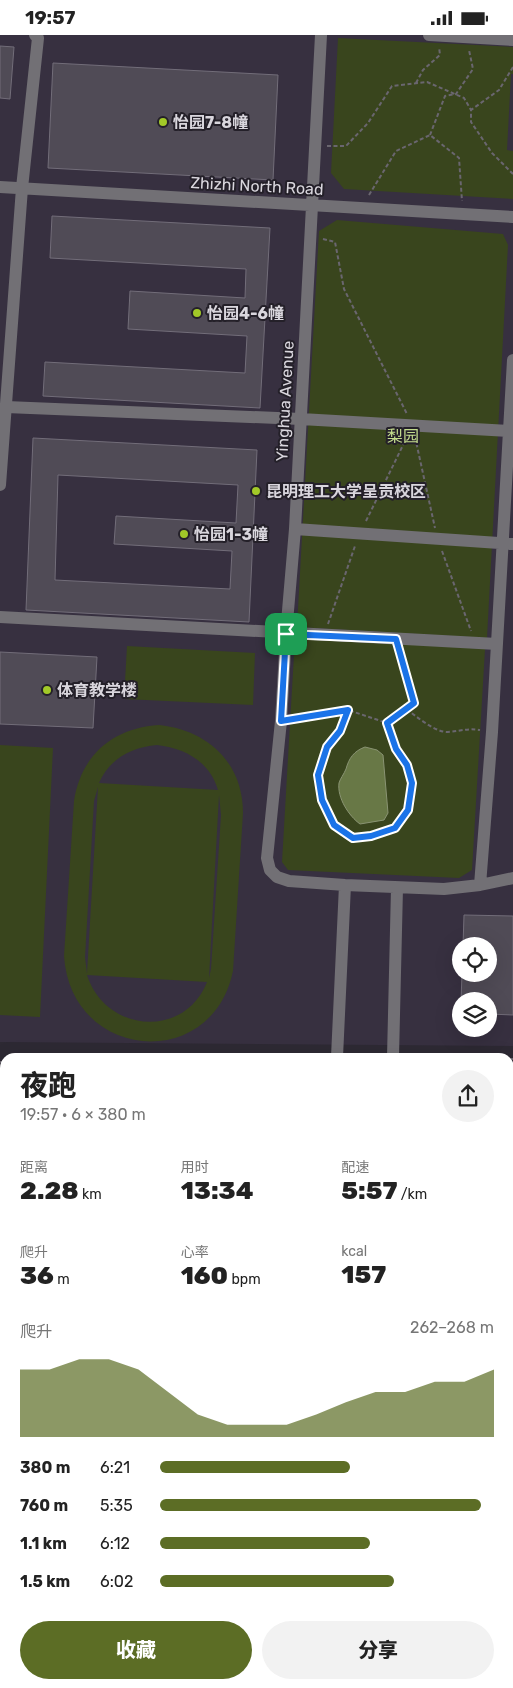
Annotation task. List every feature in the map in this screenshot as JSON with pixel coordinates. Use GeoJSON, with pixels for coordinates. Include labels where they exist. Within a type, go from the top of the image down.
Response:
{"type":"FeatureCollection","features":[{"type":"Feature","properties":{"kind":"street"},"geometry":{"type":"LineString","coordinates":[[0,485],[22,188],[38,38],[35,35]]}},
{"type":"Feature","properties":{"kind":"street","name":"Yinghua Avenue"},"geometry":{"type":"LineString","coordinates":[[321,35],[295,529],[281,721],[267,858],[270,870],[277,877],[289,881],[345,885]]}},
{"type":"Feature","properties":{"kind":"street"},"geometry":{"type":"LineString","coordinates":[[429,35],[513,40]]}},
{"type":"Feature","properties":{"kind":"street","name":"Zhizhi North Road"},"geometry":{"type":"LineString","coordinates":[[0,187],[513,217]]}},
{"type":"Feature","properties":{"kind":"street"},"geometry":{"type":"LineString","coordinates":[[480,885],[497,644],[508,544],[509,431],[513,360]]}},
{"type":"Feature","properties":{"kind":"street"},"geometry":{"type":"LineString","coordinates":[[6,407],[301,419],[509,431]]}},
{"type":"Feature","properties":{"kind":"street"},"geometry":{"type":"LineString","coordinates":[[295,529],[508,544]]}},
{"type":"Feature","properties":{"kind":"street"},"geometry":{"type":"LineString","coordinates":[[0,617],[497,644]]}},
{"type":"Feature","properties":{"kind":"street"},"geometry":{"type":"LineString","coordinates":[[337,1053],[345,885],[444,889],[480,885],[513,878]]}},
{"type":"Feature","properties":{"kind":"street"},"geometry":{"type":"LineString","coordinates":[[393,1053],[397,888]]}},
{"type":"Feature","properties":{"kind":"path"},"geometry":{"type":"LineString","coordinates":[[416,83],[423,70],[440,55],[438,35]]}},
{"type":"Feature","properties":{"kind":"path"},"geometry":{"type":"LineString","coordinates":[[361,208],[396,151],[430,135],[445,96],[456,94],[473,69],[466,37]]}},
{"type":"Feature","properties":{"kind":"path"},"geometry":{"type":"LineString","coordinates":[[471,110],[498,90],[513,67]]}},
{"type":"Feature","properties":{"kind":"path"},"geometry":{"type":"LineString","coordinates":[[315,146],[346,146],[368,123],[392,86],[427,82],[464,98],[471,110],[471,122],[492,153],[513,175]]}},
{"type":"Feature","properties":{"kind":"path"},"geometry":{"type":"LineString","coordinates":[[430,135],[459,157],[462,214]]}},
{"type":"Feature","properties":{"kind":"path"},"geometry":{"type":"LineString","coordinates":[[387,723],[414,703],[396,639]]}},
{"type":"Feature","properties":{"kind":"path"},"geometry":{"type":"LineString","coordinates":[[406,709],[425,723],[446,733],[469,728],[492,732]]}},
{"type":"Feature","properties":{"kind":"path"},"geometry":{"type":"LineString","coordinates":[[348,710],[340,731],[327,747],[318,775],[322,800],[334,825],[353,838],[371,836],[395,828],[408,810],[412,783],[407,765],[396,749],[387,723]]}},
{"type":"Feature","properties":{"kind":"path"},"geometry":{"type":"LineString","coordinates":[[281,721],[348,710],[387,723]]}},
{"type":"Feature","properties":{"kind":"shaded area","name":"昆明理工大学呈贡校区"},"geometry":{"type":"Polygon","coordinates":[[[0,35],[513,35],[513,1046],[0,1042],[0,35]]]}},
{"type":"Feature","properties":{"kind":"shaded area"},"geometry":{"type":"Polygon","coordinates":[[[365,747],[377,750],[383,755],[388,813],[384,820],[360,824],[345,806],[340,795],[339,783],[352,755],[365,747]]]}},
{"type":"Feature","properties":{"kind":"green space"},"geometry":{"type":"Polygon","coordinates":[[[338,38],[513,47],[513,74],[511,74],[507,150],[513,151],[513,199],[344,189],[331,173],[338,38]]]}},
{"type":"Feature","properties":{"kind":"green space","name":"梨园"},"geometry":{"type":"Polygon","coordinates":[[[337,220],[503,234],[508,245],[487,638],[297,627],[319,231],[337,220]]]}},
{"type":"Feature","properties":{"kind":"green space"},"geometry":{"type":"Polygon","coordinates":[[[295,637],[485,649],[472,870],[459,878],[288,870],[282,862],[295,637]]]}},
{"type":"Feature","properties":{"kind":"green space"},"geometry":{"type":"Polygon","coordinates":[[[127,646],[255,653],[253,705],[124,699],[127,646]]]}},
{"type":"Feature","properties":{"kind":"green space"},"geometry":{"type":"Polygon","coordinates":[[[159,725],[176,728],[207,742],[219,752],[237,778],[243,813],[233,971],[220,1004],[199,1026],[172,1039],[143,1041],[115,1034],[90,1017],[72,991],[64,956],[74,801],[78,785],[84,770],[102,747],[114,738],[142,727],[159,725]],[[157,745],[130,752],[115,761],[99,783],[218,790],[209,772],[195,758],[177,749],[157,745]],[[98,787],[94,801],[85,957],[87,974],[98,787]],[[219,795],[209,978],[221,815],[219,795]],[[87,975],[96,994],[110,1008],[127,1018],[145,1022],[164,1020],[181,1013],[196,1001],[207,982],[87,975]]]}},
{"type":"Feature","properties":{"kind":"green space"},"geometry":{"type":"Polygon","coordinates":[[[0,745],[53,748],[40,1017],[0,1015],[0,745]]]}},
{"type":"Feature","properties":{"kind":"building"},"geometry":{"type":"Polygon","coordinates":[[[0,46],[14,47],[10,99],[0,98],[0,46]]]}},
{"type":"Feature","properties":{"kind":"building","name":"怡园7-8幢"},"geometry":{"type":"Polygon","coordinates":[[[53,63],[278,75],[273,180],[48,168],[53,63]]]}},
{"type":"Feature","properties":{"kind":"building","name":"怡园4-6幢"},"geometry":{"type":"Polygon","coordinates":[[[52,216],[270,228],[260,408],[43,396],[45,362],[245,373],[247,336],[128,329],[130,291],[245,298],[246,269],[50,258],[52,216]]]}},
{"type":"Feature","properties":{"kind":"building","name":"怡园1-3幢"},"geometry":{"type":"Polygon","coordinates":[[[33,438],[257,450],[249,622],[26,610],[33,438]],[[58,475],[55,580],[230,589],[232,551],[114,544],[116,516],[236,523],[238,485],[58,475]]]}},
{"type":"Feature","properties":{"kind":"building","name":"体育教学楼"},"geometry":{"type":"Polygon","coordinates":[[[0,652],[97,657],[93,728],[0,724],[0,652]]]}},
{"type":"Feature","properties":{"kind":"building"},"geometry":{"type":"Polygon","coordinates":[[[464,915],[513,916],[513,1015],[497,1014],[497,992],[461,992],[462,982],[497,982],[497,937],[463,937],[464,915]]]}},
{"type":"Feature","properties":{"kind":"place","name":"怡园7-8幢"},"geometry":{"type":"Point","coordinates":[163,122]}},
{"type":"Feature","properties":{"kind":"place","name":"怡园4-6幢"},"geometry":{"type":"Point","coordinates":[197,313]}},
{"type":"Feature","properties":{"kind":"place","name":"昆明理工大学呈贡校区"},"geometry":{"type":"Point","coordinates":[256,491]}},
{"type":"Feature","properties":{"kind":"place","name":"怡园1-3幢"},"geometry":{"type":"Point","coordinates":[184,534]}},
{"type":"Feature","properties":{"kind":"place","name":"体育教学楼"},"geometry":{"type":"Point","coordinates":[47,690]}},
{"type":"Feature","properties":{"kind":"route"},"geometry":{"type":"LineString","coordinates":[[286,634],[396,639],[414,703],[387,723],[396,749],[407,765],[412,783],[408,810],[395,828],[371,836],[353,838],[334,825],[322,800],[318,775],[327,747],[340,731],[348,710],[281,721],[286,634]]}}]}
